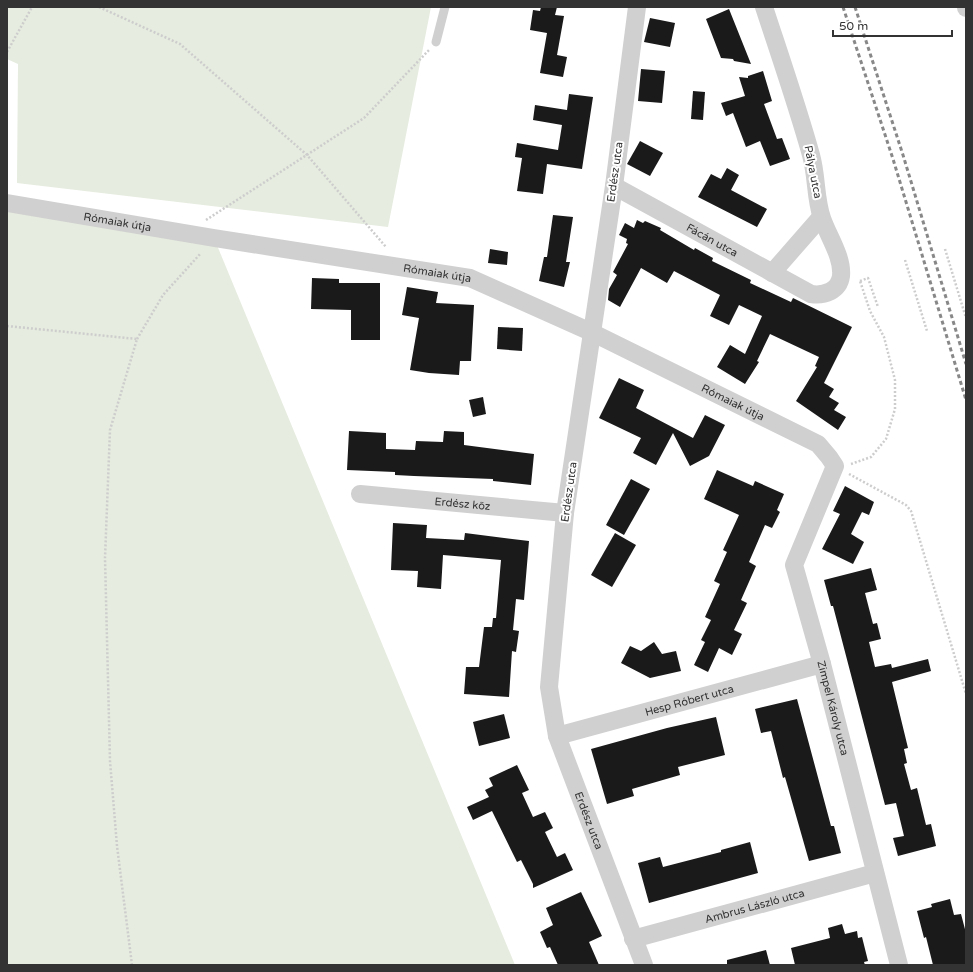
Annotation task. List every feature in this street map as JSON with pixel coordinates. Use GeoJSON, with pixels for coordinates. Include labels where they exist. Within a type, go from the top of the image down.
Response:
{"type":"FeatureCollection","features":[{"type":"Feature","properties":{"kind":"street","name":"Erdész utca"},"geometry":{"type":"LineString","coordinates":[[637,7],[614,186],[591,332],[566,513],[549,687],[557,736],[644,965]]}},
{"type":"Feature","properties":{"kind":"street","name":"Pálya utca"},"geometry":{"type":"LineString","coordinates":[[764,7],[812,157],[821,217],[840,263],[841,275],[839,284],[831,292],[820,296],[811,294]]}},
{"type":"Feature","properties":{"kind":"street","name":"Fácán utca"},"geometry":{"type":"LineString","coordinates":[[614,186],[811,294]]}},
{"type":"Feature","properties":{"kind":"street","name":"Rómaiak útja"},"geometry":{"type":"LineString","coordinates":[[7,203],[214,238],[470,278],[591,332],[818,444],[832,461]]}},
{"type":"Feature","properties":{"kind":"street"},"geometry":{"type":"LineString","coordinates":[[772,273],[821,217]]}},
{"type":"Feature","properties":{"kind":"street","name":"Zimpel Károly utca"},"geometry":{"type":"LineString","coordinates":[[832,461],[794,565],[822,664],[899,965]]}},
{"type":"Feature","properties":{"kind":"street","name":"Erdész köz"},"geometry":{"type":"LineString","coordinates":[[360,494],[566,513]]}},
{"type":"Feature","properties":{"kind":"street","name":"Hesp Róbert utca"},"geometry":{"type":"LineString","coordinates":[[557,736],[822,664]]}},
{"type":"Feature","properties":{"kind":"street","name":"Ambrus László utca"},"geometry":{"type":"LineString","coordinates":[[634,939],[875,872]]}},
{"type":"Feature","properties":{"kind":"lane"},"geometry":{"type":"LineString","coordinates":[[436,42],[445,7]]}},
{"type":"Feature","properties":{"kind":"path"},"geometry":{"type":"LineString","coordinates":[[7,52],[32,7]]}},
{"type":"Feature","properties":{"kind":"path"},"geometry":{"type":"LineString","coordinates":[[99,7],[180,44],[307,155],[404,268]]}},
{"type":"Feature","properties":{"kind":"path"},"geometry":{"type":"LineString","coordinates":[[185,233],[364,118],[436,42]]}},
{"type":"Feature","properties":{"kind":"path"},"geometry":{"type":"LineString","coordinates":[[132,965],[117,846],[110,762],[105,558],[110,430],[137,339],[163,295],[214,238]]}},
{"type":"Feature","properties":{"kind":"path"},"geometry":{"type":"LineString","coordinates":[[945,249],[966,318]]}},
{"type":"Feature","properties":{"kind":"path"},"geometry":{"type":"LineString","coordinates":[[905,260],[927,331]]}},
{"type":"Feature","properties":{"kind":"path"},"geometry":{"type":"LineString","coordinates":[[868,278],[878,307]]}},
{"type":"Feature","properties":{"kind":"path"},"geometry":{"type":"LineString","coordinates":[[832,461],[851,464],[871,457],[886,439],[895,409],[895,380],[886,344],[870,311],[860,280]]}},
{"type":"Feature","properties":{"kind":"path"},"geometry":{"type":"LineString","coordinates":[[7,326],[137,339]]}},
{"type":"Feature","properties":{"kind":"path"},"geometry":{"type":"LineString","coordinates":[[832,461],[906,505],[911,511],[966,694]]}},
{"type":"Feature","properties":{"kind":"shaded area"},"geometry":{"type":"Polygon","coordinates":[[[7,7],[431,7],[388,227],[17,183],[18,64],[7,59],[7,7]]]}},
{"type":"Feature","properties":{"kind":"shaded area"},"geometry":{"type":"Polygon","coordinates":[[[7,203],[214,238],[515,965],[7,965],[7,203]]]}},
{"type":"Feature","properties":{"kind":"building"},"geometry":{"type":"Polygon","coordinates":[[[541,7],[557,7],[555,15],[564,16],[557,55],[567,57],[563,77],[540,73],[547,33],[530,30],[533,10],[540,11],[541,7]]]}},
{"type":"Feature","properties":{"kind":"building"},"geometry":{"type":"Polygon","coordinates":[[[729,9],[751,64],[734,61],[733,59],[721,58],[706,19],[729,9]]]}},
{"type":"Feature","properties":{"kind":"building"},"geometry":{"type":"Polygon","coordinates":[[[650,18],[675,23],[670,47],[644,42],[650,18]]]}},
{"type":"Feature","properties":{"kind":"building"},"geometry":{"type":"Polygon","coordinates":[[[641,69],[665,71],[662,103],[638,101],[641,69]]]}},
{"type":"Feature","properties":{"kind":"building"},"geometry":{"type":"Polygon","coordinates":[[[763,71],[772,101],[764,104],[777,139],[782,138],[790,159],[770,166],[760,141],[746,147],[733,113],[726,116],[721,103],[745,96],[739,77],[748,78],[748,76],[763,71]]]}},
{"type":"Feature","properties":{"kind":"building"},"geometry":{"type":"Polygon","coordinates":[[[693,91],[705,92],[703,120],[691,119],[693,91]]]}},
{"type":"Feature","properties":{"kind":"building"},"geometry":{"type":"Polygon","coordinates":[[[569,94],[593,97],[582,169],[547,164],[543,194],[517,191],[522,158],[515,157],[517,143],[558,150],[562,125],[533,120],[535,105],[567,110],[569,94]]]}},
{"type":"Feature","properties":{"kind":"building"},"geometry":{"type":"Polygon","coordinates":[[[640,141],[663,153],[650,176],[627,164],[640,141]]]}},
{"type":"Feature","properties":{"kind":"building"},"geometry":{"type":"Polygon","coordinates":[[[727,168],[739,175],[731,190],[767,209],[757,227],[698,197],[711,174],[721,179],[727,168]]]}},
{"type":"Feature","properties":{"kind":"building"},"geometry":{"type":"Polygon","coordinates":[[[553,215],[573,217],[566,262],[570,262],[564,287],[539,281],[544,257],[547,257],[553,215]]]}},
{"type":"Feature","properties":{"kind":"building"},"geometry":{"type":"Polygon","coordinates":[[[637,220],[643,223],[645,221],[661,228],[660,230],[694,250],[695,248],[713,258],[712,261],[751,280],[750,283],[791,302],[793,298],[852,327],[824,383],[834,389],[829,397],[839,403],[834,410],[846,417],[838,430],[796,401],[817,367],[815,366],[819,357],[770,334],[757,361],[759,362],[745,384],[717,367],[730,345],[745,354],[762,316],[739,305],[729,325],[710,316],[720,295],[674,271],[667,283],[641,268],[620,307],[608,300],[609,289],[617,275],[613,272],[628,244],[626,243],[627,239],[619,235],[625,223],[634,228],[637,220]]]}},
{"type":"Feature","properties":{"kind":"building"},"geometry":{"type":"Polygon","coordinates":[[[490,249],[508,252],[507,265],[488,263],[490,249]]]}},
{"type":"Feature","properties":{"kind":"building"},"geometry":{"type":"Polygon","coordinates":[[[312,278],[339,279],[339,283],[380,283],[380,340],[351,340],[351,310],[311,309],[312,278]]]}},
{"type":"Feature","properties":{"kind":"building"},"geometry":{"type":"Polygon","coordinates":[[[407,287],[438,292],[436,303],[474,305],[471,361],[460,361],[459,375],[410,370],[419,318],[402,315],[407,287]]]}},
{"type":"Feature","properties":{"kind":"building"},"geometry":{"type":"Polygon","coordinates":[[[498,327],[523,328],[522,351],[497,349],[498,327]]]}},
{"type":"Feature","properties":{"kind":"building"},"geometry":{"type":"Polygon","coordinates":[[[619,378],[644,390],[636,408],[693,438],[705,415],[725,425],[709,456],[690,466],[673,433],[656,465],[633,453],[641,438],[599,418],[619,378]]]}},
{"type":"Feature","properties":{"kind":"building"},"geometry":{"type":"Polygon","coordinates":[[[483,397],[486,414],[473,417],[469,400],[483,397]]]}},
{"type":"Feature","properties":{"kind":"building"},"geometry":{"type":"Polygon","coordinates":[[[349,431],[386,433],[386,449],[415,450],[416,441],[443,442],[444,431],[464,432],[464,445],[534,454],[531,485],[493,481],[493,479],[395,475],[395,472],[347,470],[349,431]]]}},
{"type":"Feature","properties":{"kind":"building"},"geometry":{"type":"Polygon","coordinates":[[[717,470],[753,486],[755,481],[784,494],[777,510],[780,512],[772,528],[765,525],[749,562],[756,566],[741,600],[747,603],[734,630],[742,634],[732,655],[719,648],[708,672],[694,665],[705,642],[701,640],[711,620],[705,617],[720,584],[714,581],[727,552],[723,550],[739,515],[704,499],[717,470]]]}},
{"type":"Feature","properties":{"kind":"building"},"geometry":{"type":"Polygon","coordinates":[[[631,479],[650,489],[624,535],[606,525],[631,479]]]}},
{"type":"Feature","properties":{"kind":"building"},"geometry":{"type":"Polygon","coordinates":[[[845,486],[874,502],[869,515],[862,512],[851,534],[864,542],[853,564],[822,549],[840,514],[833,511],[845,486]]]}},
{"type":"Feature","properties":{"kind":"building"},"geometry":{"type":"Polygon","coordinates":[[[393,523],[427,525],[426,538],[464,540],[465,533],[529,541],[524,600],[516,599],[513,630],[519,631],[516,652],[512,651],[509,697],[464,694],[466,667],[479,667],[484,627],[492,627],[493,618],[496,618],[501,560],[443,555],[441,589],[417,587],[418,571],[391,570],[393,523]]]}},
{"type":"Feature","properties":{"kind":"building"},"geometry":{"type":"Polygon","coordinates":[[[615,533],[636,545],[612,587],[591,575],[615,533]]]}},
{"type":"Feature","properties":{"kind":"building"},"geometry":{"type":"Polygon","coordinates":[[[871,568],[877,590],[865,593],[873,624],[877,623],[881,639],[869,642],[875,667],[891,664],[892,668],[928,659],[931,671],[892,682],[908,748],[904,749],[907,763],[904,764],[911,790],[917,788],[926,825],[931,824],[936,846],[898,856],[893,838],[904,836],[896,803],[885,805],[833,606],[831,606],[824,580],[871,568]]]}},
{"type":"Feature","properties":{"kind":"building"},"geometry":{"type":"Polygon","coordinates":[[[654,642],[662,654],[676,651],[681,671],[650,678],[621,663],[630,646],[641,651],[654,642]]]}},
{"type":"Feature","properties":{"kind":"building"},"geometry":{"type":"Polygon","coordinates":[[[797,699],[831,826],[834,826],[841,853],[809,861],[785,777],[783,778],[771,731],[761,733],[755,709],[797,699]]]}},
{"type":"Feature","properties":{"kind":"building"},"geometry":{"type":"Polygon","coordinates":[[[504,714],[510,738],[479,746],[473,722],[504,714]]]}},
{"type":"Feature","properties":{"kind":"building"},"geometry":{"type":"Polygon","coordinates":[[[716,717],[725,755],[678,767],[680,775],[632,789],[634,796],[607,804],[591,749],[667,728],[716,717]]]}},
{"type":"Feature","properties":{"kind":"building"},"geometry":{"type":"Polygon","coordinates":[[[517,765],[529,790],[522,793],[533,817],[545,812],[553,828],[545,832],[557,857],[565,853],[573,870],[533,888],[533,884],[521,860],[517,862],[492,811],[473,820],[467,807],[489,797],[485,790],[493,786],[489,778],[517,765]]]}},
{"type":"Feature","properties":{"kind":"building"},"geometry":{"type":"Polygon","coordinates":[[[750,842],[758,873],[649,903],[638,863],[660,857],[663,867],[721,852],[721,850],[750,842]]]}},
{"type":"Feature","properties":{"kind":"building"},"geometry":{"type":"Polygon","coordinates":[[[581,892],[602,936],[589,942],[599,965],[558,965],[550,947],[547,948],[540,932],[553,925],[546,908],[581,892]]]}},
{"type":"Feature","properties":{"kind":"building"},"geometry":{"type":"Polygon","coordinates":[[[950,899],[954,915],[961,914],[966,933],[966,965],[933,965],[926,937],[924,938],[917,911],[932,907],[931,904],[950,899]]]}},
{"type":"Feature","properties":{"kind":"building"},"geometry":{"type":"Polygon","coordinates":[[[842,924],[845,934],[857,931],[858,938],[862,937],[868,961],[864,962],[865,965],[795,965],[791,948],[830,938],[828,928],[842,924]]]}},
{"type":"Feature","properties":{"kind":"building"},"geometry":{"type":"Polygon","coordinates":[[[766,950],[770,965],[727,965],[727,960],[766,950]]]}},
{"type":"Feature","properties":{"kind":"railway"},"geometry":{"type":"LineString","coordinates":[[843,7],[893,159],[966,400]]}},
{"type":"Feature","properties":{"kind":"railway"},"geometry":{"type":"LineString","coordinates":[[855,7],[903,155],[966,364]]}}]}
